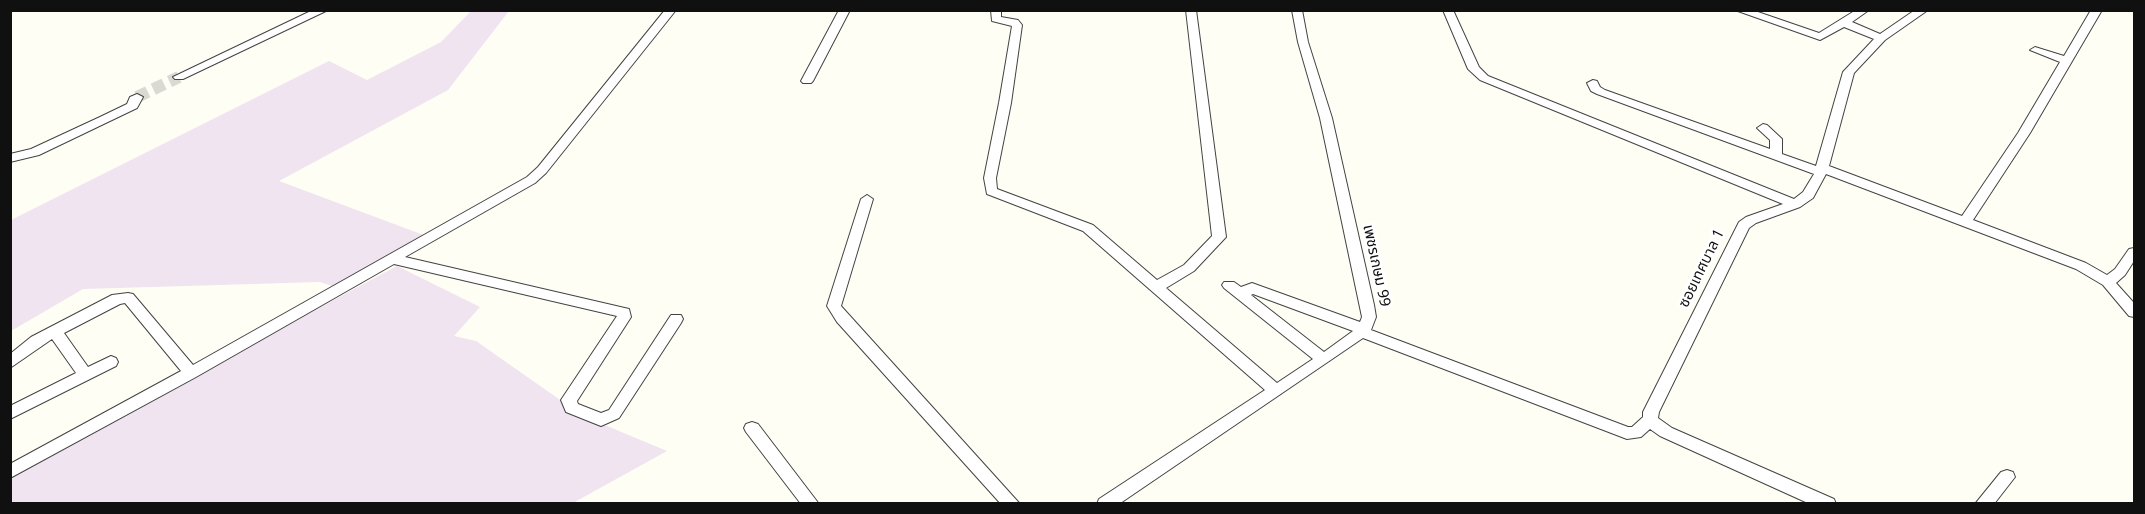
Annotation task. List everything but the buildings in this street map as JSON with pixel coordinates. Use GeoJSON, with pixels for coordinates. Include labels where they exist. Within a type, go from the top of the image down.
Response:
{"type":"FeatureCollection","features":[{"type":"Feature","properties":{"kind":"street"},"geometry":{"type":"LineString","coordinates":[[179,77],[323,10]]}},
{"type":"Feature","properties":{"kind":"street"},"geometry":{"type":"LineString","coordinates":[[10,472],[508,194],[542,170],[671,10]]}},
{"type":"Feature","properties":{"kind":"street"},"geometry":{"type":"LineString","coordinates":[[807,81],[845,10]]}},
{"type":"Feature","properties":{"kind":"street"},"geometry":{"type":"LineString","coordinates":[[996,10],[996,19],[1014,22],[1017,26],[990,178],[991,190],[1079,223],[1276,391]]}},
{"type":"Feature","properties":{"kind":"street"},"geometry":{"type":"LineString","coordinates":[[1156,287],[1189,268],[1219,237],[1191,10]]}},
{"type":"Feature","properties":{"kind":"street","name":"เพชรเกษม 99"},"geometry":{"type":"LineString","coordinates":[[1297,10],[1303,42],[1326,118],[1367,305],[1369,316],[1363,331]]}},
{"type":"Feature","properties":{"kind":"street"},"geometry":{"type":"LineString","coordinates":[[1448,10],[1474,69],[1484,78],[1795,204]]}},
{"type":"Feature","properties":{"kind":"street"},"geometry":{"type":"LineString","coordinates":[[1740,10],[1820,37],[1864,10]]}},
{"type":"Feature","properties":{"kind":"street","name":"ซอยเทศบาล 1"},"geometry":{"type":"LineString","coordinates":[[1650,420],[1651,412],[1744,225],[1750,220],[1795,204],[1808,195],[1821,170],[1849,72],[1881,38],[1923,10]]}},
{"type":"Feature","properties":{"kind":"street"},"geometry":{"type":"LineString","coordinates":[[1965,222],[2011,154],[2097,10]]}},
{"type":"Feature","properties":{"kind":"street"},"geometry":{"type":"LineString","coordinates":[[1845,23],[1881,38]]}},
{"type":"Feature","properties":{"kind":"street"},"geometry":{"type":"LineString","coordinates":[[2036,50],[2067,61]]}},
{"type":"Feature","properties":{"kind":"street"},"geometry":{"type":"LineString","coordinates":[[1593,83],[1595,89],[1601,92],[2070,261],[2108,282],[2134,312]]}},
{"type":"Feature","properties":{"kind":"street"},"geometry":{"type":"LineString","coordinates":[[10,158],[35,152],[104,120],[133,106],[134,99],[137,97]]}},
{"type":"Feature","properties":{"kind":"street"},"geometry":{"type":"LineString","coordinates":[[1763,128],[1776,139],[1776,156]]}},
{"type":"Feature","properties":{"kind":"street"},"geometry":{"type":"LineString","coordinates":[[867,199],[834,306],[850,327],[1012,504]]}},
{"type":"Feature","properties":{"kind":"street"},"geometry":{"type":"LineString","coordinates":[[2108,282],[2120,272],[2134,252]]}},
{"type":"Feature","properties":{"kind":"street"},"geometry":{"type":"LineString","coordinates":[[393,259],[624,313],[624,317],[569,400],[571,408],[601,420],[614,414],[676,319]]}},
{"type":"Feature","properties":{"kind":"street"},"geometry":{"type":"LineString","coordinates":[[1323,359],[1234,290],[1252,288],[1627,433],[1635,434],[1650,420],[1666,432],[1828,504]]}},
{"type":"Feature","properties":{"kind":"street"},"geometry":{"type":"LineString","coordinates":[[10,363],[26,348],[55,332],[117,299],[128,298],[191,373]]}},
{"type":"Feature","properties":{"kind":"street"},"geometry":{"type":"LineString","coordinates":[[1106,504],[1363,331]]}},
{"type":"Feature","properties":{"kind":"street"},"geometry":{"type":"LineString","coordinates":[[55,332],[86,375]]}},
{"type":"Feature","properties":{"kind":"street"},"geometry":{"type":"LineString","coordinates":[[10,413],[111,362]]}},
{"type":"Feature","properties":{"kind":"street"},"geometry":{"type":"LineString","coordinates":[[752,428],[811,504]]}},
{"type":"Feature","properties":{"kind":"street"},"geometry":{"type":"LineString","coordinates":[[1983,504],[2007,477]]}},
{"type":"Feature","properties":{"kind":"shaded area"},"geometry":{"type":"Polygon","coordinates":[[[471,11],[509,11],[448,90],[279,181],[429,237],[338,288],[320,282],[83,289],[11,331],[11,220],[329,61],[367,80],[441,42],[471,11]]]}},
{"type":"Feature","properties":{"kind":"shaded area"},"geometry":{"type":"Polygon","coordinates":[[[397,266],[480,307],[454,336],[476,341],[583,416],[667,451],[573,503],[11,504],[11,473],[397,266]]]}},
{"type":"Feature","properties":{"kind":"tunnel"},"geometry":{"type":"LineString","coordinates":[[137,97],[179,77]]}}]}
